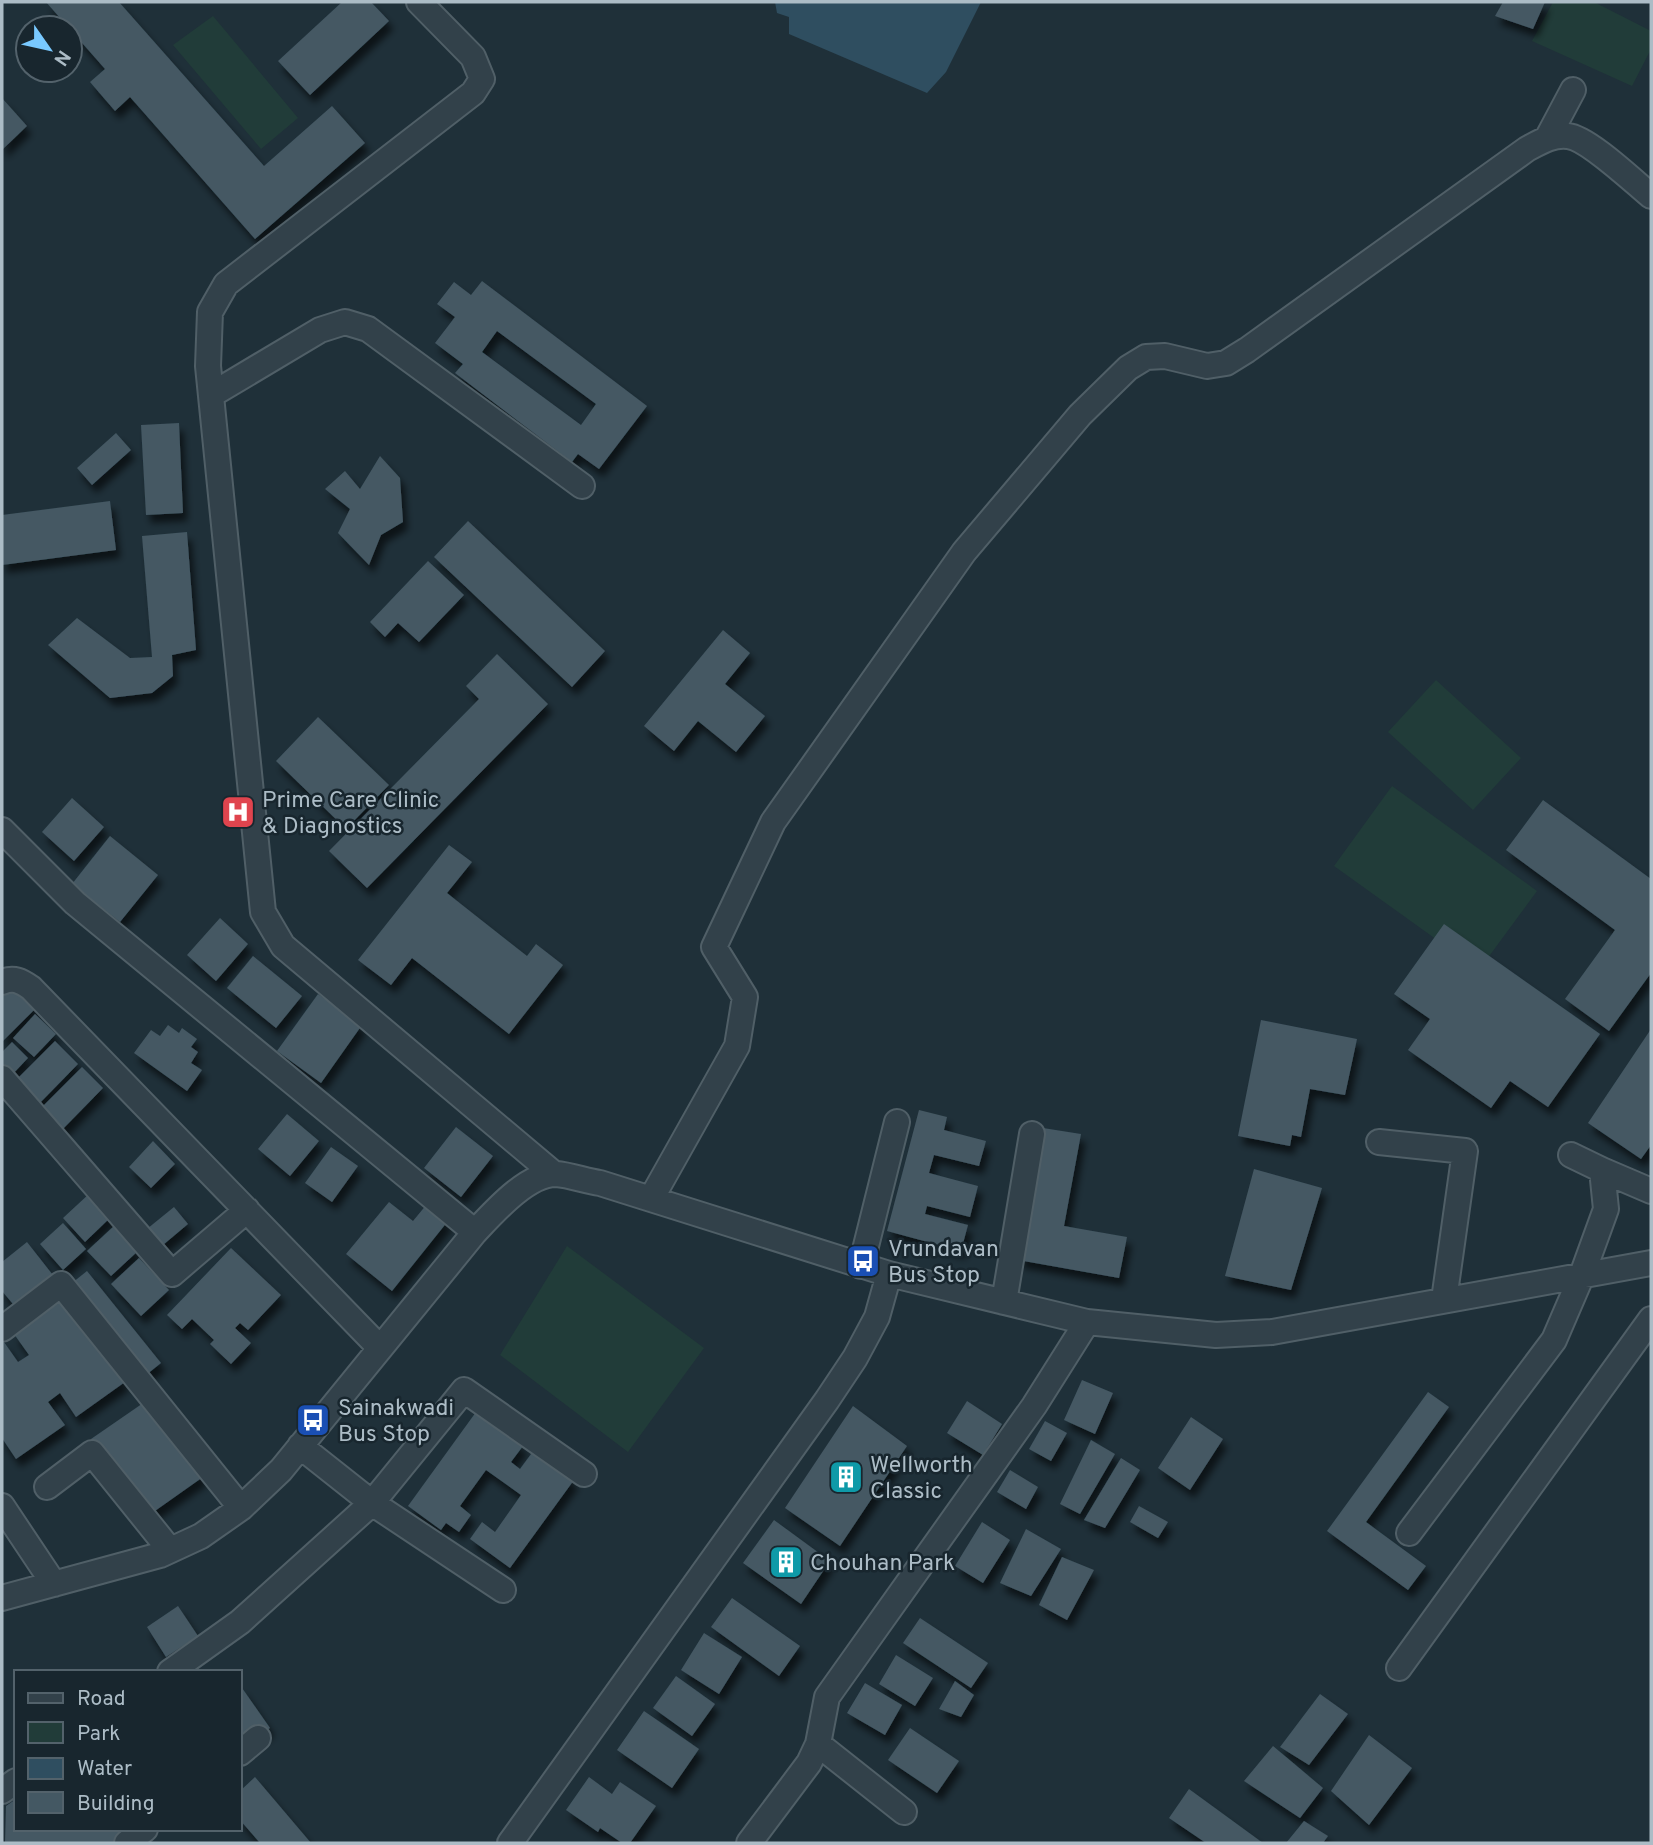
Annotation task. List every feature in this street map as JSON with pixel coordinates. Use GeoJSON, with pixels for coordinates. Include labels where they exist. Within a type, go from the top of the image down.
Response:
{"type":"FeatureCollection","features":[{"type":"Feature","properties":{"kind":"street"},"geometry":{"type":"LineString","coordinates":[[419,2],[473,57],[482,79],[473,93],[226,284],[209,312],[208,366],[263,912],[283,946],[555,1174],[600,1183],[889,1274],[1087,1322],[1216,1335],[1272,1332],[1651,1263]]}},
{"type":"Feature","properties":{"kind":"street"},"geometry":{"type":"LineString","coordinates":[[1548,138],[1573,90]]}},
{"type":"Feature","properties":{"kind":"street"},"geometry":{"type":"LineString","coordinates":[[651,1199],[737,1046],[745,997],[714,947],[773,822],[964,552],[1080,415],[1128,368],[1146,357],[1165,356],[1207,366],[1226,363],[1247,351],[1527,149],[1548,138],[1569,136],[1588,145],[1651,196]]}},
{"type":"Feature","properties":{"kind":"street"},"geometry":{"type":"LineString","coordinates":[[211,395],[320,330],[345,322],[368,330],[582,485]]}},
{"type":"Feature","properties":{"kind":"street"},"geometry":{"type":"LineString","coordinates":[[2,830],[75,903],[475,1231]]}},
{"type":"Feature","properties":{"kind":"street"},"geometry":{"type":"LineString","coordinates":[[2,982],[10,978],[32,988],[380,1348]]}},
{"type":"Feature","properties":{"kind":"street"},"geometry":{"type":"LineString","coordinates":[[2,1078],[172,1274],[247,1210]]}},
{"type":"Feature","properties":{"kind":"street"},"geometry":{"type":"LineString","coordinates":[[861,1266],[897,1122]]}},
{"type":"Feature","properties":{"kind":"street"},"geometry":{"type":"LineString","coordinates":[[1004,1302],[1032,1134]]}},
{"type":"Feature","properties":{"kind":"street"},"geometry":{"type":"LineString","coordinates":[[1379,1142],[1465,1151],[1444,1300]]}},
{"type":"Feature","properties":{"kind":"street"},"geometry":{"type":"LineString","coordinates":[[1571,1155],[1651,1191]]}},
{"type":"Feature","properties":{"kind":"street"},"geometry":{"type":"LineString","coordinates":[[1409,1533],[1554,1340],[1606,1209],[1602,1170]]}},
{"type":"Feature","properties":{"kind":"street"},"geometry":{"type":"LineString","coordinates":[[2,1598],[160,1555],[201,1536],[241,1508],[281,1470],[475,1231],[505,1200],[529,1184],[555,1174]]}},
{"type":"Feature","properties":{"kind":"street"},"geometry":{"type":"LineString","coordinates":[[510,1843],[848,1368],[877,1317],[889,1274]]}},
{"type":"Feature","properties":{"kind":"street"},"geometry":{"type":"LineString","coordinates":[[2,1329],[61,1284],[241,1508]]}},
{"type":"Feature","properties":{"kind":"street"},"geometry":{"type":"LineString","coordinates":[[1399,1668],[1651,1319]]}},
{"type":"Feature","properties":{"kind":"street"},"geometry":{"type":"LineString","coordinates":[[749,1843],[809,1763],[818,1744],[827,1697],[1034,1406],[1087,1322]]}},
{"type":"Feature","properties":{"kind":"street"},"geometry":{"type":"LineString","coordinates":[[173,1670],[240,1622],[372,1503],[464,1390],[584,1474]]}},
{"type":"Feature","properties":{"kind":"street"},"geometry":{"type":"LineString","coordinates":[[300,1446],[372,1503],[503,1590]]}},
{"type":"Feature","properties":{"kind":"street"},"geometry":{"type":"LineString","coordinates":[[47,1486],[92,1453],[170,1550]]}},
{"type":"Feature","properties":{"kind":"street"},"geometry":{"type":"LineString","coordinates":[[2,1506],[54,1584]]}},
{"type":"Feature","properties":{"kind":"street"},"geometry":{"type":"LineString","coordinates":[[818,1744],[904,1812]]}},
{"type":"Feature","properties":{"kind":"street"},"geometry":{"type":"LineString","coordinates":[[127,1843],[142,1831]]}},
{"type":"Feature","properties":{"kind":"green space"},"geometry":{"type":"Polygon","coordinates":[[[1553,2],[1594,2],[1651,31],[1651,49],[1632,86],[1532,41],[1553,2]]]}},
{"type":"Feature","properties":{"kind":"green space"},"geometry":{"type":"Polygon","coordinates":[[[213,16],[298,118],[261,149],[173,45],[213,16]]]}},
{"type":"Feature","properties":{"kind":"green space"},"geometry":{"type":"Polygon","coordinates":[[[1436,680],[1521,758],[1473,810],[1388,732],[1436,680]]]}},
{"type":"Feature","properties":{"kind":"green space"},"geometry":{"type":"Polygon","coordinates":[[[1392,786],[1537,891],[1479,970],[1334,866],[1392,786]]]}},
{"type":"Feature","properties":{"kind":"green space"},"geometry":{"type":"Polygon","coordinates":[[[567,1246],[704,1348],[628,1452],[500,1355],[567,1246]]]}},
{"type":"Feature","properties":{"kind":"water"},"geometry":{"type":"Polygon","coordinates":[[[775,2],[981,2],[946,72],[927,93],[789,34],[789,17],[777,13],[775,2]]]}},
{"type":"Feature","properties":{"kind":"building"},"geometry":{"type":"Polygon","coordinates":[[[46,2],[119,2],[264,166],[332,106],[365,143],[255,239],[130,97],[115,111],[90,82],[105,69],[84,45],[84,14],[57,14],[46,2]]]}},
{"type":"Feature","properties":{"kind":"building"},"geometry":{"type":"Polygon","coordinates":[[[342,2],[371,2],[389,21],[310,95],[278,61],[342,2]]]}},
{"type":"Feature","properties":{"kind":"building"},"geometry":{"type":"Polygon","coordinates":[[[1503,2],[1545,2],[1533,29],[1495,16],[1503,2]]]}},
{"type":"Feature","properties":{"kind":"building"},"geometry":{"type":"Polygon","coordinates":[[[2,98],[27,126],[2,150],[2,98]]]}},
{"type":"Feature","properties":{"kind":"building"},"geometry":{"type":"Polygon","coordinates":[[[482,281],[647,406],[599,469],[578,454],[572,462],[455,373],[463,364],[435,343],[455,317],[437,304],[454,282],[471,295],[482,281]],[[497,331],[482,352],[581,425],[596,404],[497,331]]]}},
{"type":"Feature","properties":{"kind":"building"},"geometry":{"type":"Polygon","coordinates":[[[179,423],[183,513],[146,515],[141,425],[179,423]]]}},
{"type":"Feature","properties":{"kind":"building"},"geometry":{"type":"Polygon","coordinates":[[[116,433],[131,450],[92,485],[77,468],[116,433]]]}},
{"type":"Feature","properties":{"kind":"building"},"geometry":{"type":"Polygon","coordinates":[[[380,456],[400,478],[403,522],[381,535],[369,565],[338,533],[350,509],[325,489],[345,471],[360,489],[380,456]]]}},
{"type":"Feature","properties":{"kind":"building"},"geometry":{"type":"Polygon","coordinates":[[[110,501],[116,550],[2,565],[2,515],[110,501]]]}},
{"type":"Feature","properties":{"kind":"building"},"geometry":{"type":"Polygon","coordinates":[[[468,521],[605,651],[572,687],[434,557],[468,521]]]}},
{"type":"Feature","properties":{"kind":"building"},"geometry":{"type":"Polygon","coordinates":[[[187,532],[196,650],[172,655],[173,676],[152,693],[110,698],[48,645],[77,618],[130,658],[152,657],[142,536],[187,532]]]}},
{"type":"Feature","properties":{"kind":"building"},"geometry":{"type":"Polygon","coordinates":[[[428,561],[464,595],[419,642],[398,623],[385,637],[370,622],[428,561]]]}},
{"type":"Feature","properties":{"kind":"building"},"geometry":{"type":"Polygon","coordinates":[[[723,630],[750,653],[725,684],[765,716],[736,752],[698,721],[674,751],[644,726],[723,630]]]}},
{"type":"Feature","properties":{"kind":"building"},"geometry":{"type":"Polygon","coordinates":[[[497,654],[548,704],[367,888],[329,851],[479,699],[466,686],[497,654]]]}},
{"type":"Feature","properties":{"kind":"building"},"geometry":{"type":"Polygon","coordinates":[[[318,717],[389,785],[346,829],[276,761],[318,717]]]}},
{"type":"Feature","properties":{"kind":"building"},"geometry":{"type":"Polygon","coordinates":[[[72,798],[104,827],[74,861],[42,832],[72,798]]]}},
{"type":"Feature","properties":{"kind":"building"},"geometry":{"type":"Polygon","coordinates":[[[1543,800],[1651,879],[1651,973],[1609,1031],[1565,999],[1615,930],[1506,850],[1543,800]]]}},
{"type":"Feature","properties":{"kind":"building"},"geometry":{"type":"Polygon","coordinates":[[[110,836],[158,875],[120,922],[72,884],[110,836]]]}},
{"type":"Feature","properties":{"kind":"building"},"geometry":{"type":"Polygon","coordinates":[[[449,845],[472,862],[447,893],[527,956],[536,944],[563,965],[509,1034],[412,958],[391,985],[358,960],[449,845]]]}},
{"type":"Feature","properties":{"kind":"building"},"geometry":{"type":"Polygon","coordinates":[[[220,918],[248,944],[216,981],[187,955],[220,918]]]}},
{"type":"Feature","properties":{"kind":"building"},"geometry":{"type":"Polygon","coordinates":[[[1444,924],[1600,1034],[1548,1107],[1510,1081],[1491,1108],[1408,1050],[1430,1019],[1394,994],[1444,924]]]}},
{"type":"Feature","properties":{"kind":"building"},"geometry":{"type":"Polygon","coordinates":[[[253,956],[302,996],[276,1028],[227,988],[253,956]]]}},
{"type":"Feature","properties":{"kind":"building"},"geometry":{"type":"Polygon","coordinates":[[[14,985],[36,1008],[2,1042],[2,997],[14,985]]]}},
{"type":"Feature","properties":{"kind":"building"},"geometry":{"type":"Polygon","coordinates":[[[318,994],[362,1025],[321,1083],[277,1051],[318,994]]]}},
{"type":"Feature","properties":{"kind":"building"},"geometry":{"type":"Polygon","coordinates":[[[35,1014],[56,1034],[34,1057],[13,1038],[35,1014]]]}},
{"type":"Feature","properties":{"kind":"building"},"geometry":{"type":"Polygon","coordinates":[[[1261,1020],[1357,1039],[1345,1095],[1310,1089],[1301,1137],[1292,1135],[1290,1146],[1238,1136],[1261,1020]]]}},
{"type":"Feature","properties":{"kind":"building"},"geometry":{"type":"Polygon","coordinates":[[[168,1025],[179,1033],[182,1028],[197,1039],[191,1047],[198,1052],[191,1063],[202,1070],[187,1091],[134,1053],[151,1030],[160,1036],[168,1025]]]}},
{"type":"Feature","properties":{"kind":"building"},"geometry":{"type":"Polygon","coordinates":[[[1651,1029],[1651,1145],[1641,1159],[1588,1123],[1651,1029]]]}},
{"type":"Feature","properties":{"kind":"building"},"geometry":{"type":"Polygon","coordinates":[[[55,1041],[78,1064],[36,1107],[12,1084],[55,1041]]]}},
{"type":"Feature","properties":{"kind":"building"},"geometry":{"type":"Polygon","coordinates":[[[12,1042],[28,1058],[9,1078],[2,1071],[2,1052],[12,1042]]]}},
{"type":"Feature","properties":{"kind":"building"},"geometry":{"type":"Polygon","coordinates":[[[82,1067],[103,1088],[60,1132],[38,1111],[82,1067]]]}},
{"type":"Feature","properties":{"kind":"building"},"geometry":{"type":"Polygon","coordinates":[[[919,1110],[947,1117],[944,1130],[986,1141],[979,1166],[934,1155],[929,1173],[978,1186],[970,1217],[927,1206],[925,1214],[968,1225],[961,1251],[887,1231],[919,1110]]]}},
{"type":"Feature","properties":{"kind":"building"},"geometry":{"type":"Polygon","coordinates":[[[287,1114],[319,1141],[290,1176],[258,1149],[287,1114]]]}},
{"type":"Feature","properties":{"kind":"building"},"geometry":{"type":"Polygon","coordinates":[[[456,1127],[493,1156],[461,1197],[424,1168],[456,1127]]]}},
{"type":"Feature","properties":{"kind":"building"},"geometry":{"type":"Polygon","coordinates":[[[1043,1128],[1081,1134],[1064,1226],[1127,1237],[1119,1278],[1018,1260],[1043,1128]]]}},
{"type":"Feature","properties":{"kind":"building"},"geometry":{"type":"Polygon","coordinates":[[[153,1141],[175,1164],[151,1188],[129,1167],[153,1141]]]}},
{"type":"Feature","properties":{"kind":"building"},"geometry":{"type":"Polygon","coordinates":[[[331,1147],[358,1166],[332,1202],[305,1183],[331,1147]]]}},
{"type":"Feature","properties":{"kind":"building"},"geometry":{"type":"Polygon","coordinates":[[[1254,1169],[1322,1188],[1291,1290],[1225,1276],[1254,1169]]]}},
{"type":"Feature","properties":{"kind":"building"},"geometry":{"type":"Polygon","coordinates":[[[90,1193],[112,1216],[85,1242],[63,1218],[90,1193]]]}},
{"type":"Feature","properties":{"kind":"building"},"geometry":{"type":"Polygon","coordinates":[[[389,1202],[413,1221],[427,1204],[448,1221],[392,1291],[346,1254],[389,1202]]]}},
{"type":"Feature","properties":{"kind":"building"},"geometry":{"type":"Polygon","coordinates":[[[174,1207],[188,1224],[157,1250],[142,1233],[174,1207]]]}},
{"type":"Feature","properties":{"kind":"building"},"geometry":{"type":"Polygon","coordinates":[[[63,1223],[86,1249],[63,1270],[40,1244],[63,1223]]]}},
{"type":"Feature","properties":{"kind":"building"},"geometry":{"type":"Polygon","coordinates":[[[114,1226],[138,1251],[111,1276],[87,1251],[114,1226]]]}},
{"type":"Feature","properties":{"kind":"building"},"geometry":{"type":"Polygon","coordinates":[[[27,1242],[56,1279],[18,1310],[2,1291],[2,1262],[27,1242]]]}},
{"type":"Feature","properties":{"kind":"building"},"geometry":{"type":"Polygon","coordinates":[[[231,1248],[281,1295],[248,1330],[240,1323],[235,1328],[251,1343],[231,1364],[210,1344],[214,1340],[192,1319],[182,1329],[167,1315],[231,1248]]]}},
{"type":"Feature","properties":{"kind":"building"},"geometry":{"type":"Polygon","coordinates":[[[139,1258],[169,1290],[141,1316],[111,1284],[139,1258]]]}},
{"type":"Feature","properties":{"kind":"building"},"geometry":{"type":"Polygon","coordinates":[[[87,1271],[161,1363],[141,1379],[67,1287],[87,1271]]]}},
{"type":"Feature","properties":{"kind":"building"},"geometry":{"type":"Polygon","coordinates":[[[66,1298],[125,1382],[76,1417],[60,1393],[48,1402],[65,1425],[16,1459],[2,1438],[2,1343],[4,1342],[18,1362],[29,1355],[14,1334],[66,1298]]]}},
{"type":"Feature","properties":{"kind":"building"},"geometry":{"type":"Polygon","coordinates":[[[1082,1380],[1113,1393],[1095,1434],[1064,1420],[1082,1380]]]}},
{"type":"Feature","properties":{"kind":"building"},"geometry":{"type":"Polygon","coordinates":[[[1428,1392],[1449,1407],[1366,1522],[1426,1566],[1408,1590],[1327,1531],[1428,1392]]]}},
{"type":"Feature","properties":{"kind":"building"},"geometry":{"type":"Polygon","coordinates":[[[149,1399],[203,1477],[145,1518],[91,1439],[149,1399]]]}},
{"type":"Feature","properties":{"kind":"building"},"geometry":{"type":"Polygon","coordinates":[[[967,1401],[1002,1424],[983,1455],[947,1433],[967,1401]]]}},
{"type":"Feature","properties":{"kind":"building","name":"Wellworth Classic"},"geometry":{"type":"Polygon","coordinates":[[[853,1406],[907,1446],[840,1546],[785,1508],[853,1406]]]}},
{"type":"Feature","properties":{"kind":"building"},"geometry":{"type":"Polygon","coordinates":[[[476,1412],[523,1446],[511,1462],[520,1469],[534,1450],[574,1480],[510,1568],[470,1539],[482,1522],[495,1532],[521,1495],[486,1470],[460,1506],[471,1515],[459,1532],[446,1523],[441,1530],[408,1506],[476,1412]]]}},
{"type":"Feature","properties":{"kind":"building"},"geometry":{"type":"Polygon","coordinates":[[[1191,1417],[1223,1439],[1190,1490],[1158,1468],[1191,1417]]]}},
{"type":"Feature","properties":{"kind":"building"},"geometry":{"type":"Polygon","coordinates":[[[1045,1421],[1067,1433],[1051,1461],[1029,1449],[1045,1421]]]}},
{"type":"Feature","properties":{"kind":"building"},"geometry":{"type":"Polygon","coordinates":[[[1091,1440],[1115,1454],[1080,1514],[1060,1504],[1091,1440]]]}},
{"type":"Feature","properties":{"kind":"building"},"geometry":{"type":"Polygon","coordinates":[[[1121,1458],[1140,1470],[1105,1528],[1084,1520],[1121,1458]]]}},
{"type":"Feature","properties":{"kind":"building"},"geometry":{"type":"Polygon","coordinates":[[[1010,1470],[1038,1487],[1026,1509],[997,1492],[1010,1470]]]}},
{"type":"Feature","properties":{"kind":"building"},"geometry":{"type":"Polygon","coordinates":[[[1139,1506],[1168,1522],[1158,1538],[1130,1522],[1139,1506]]]}},
{"type":"Feature","properties":{"kind":"building","name":"Chouhan Park"},"geometry":{"type":"Polygon","coordinates":[[[774,1520],[830,1561],[801,1604],[743,1563],[774,1520]]]}},
{"type":"Feature","properties":{"kind":"building"},"geometry":{"type":"Polygon","coordinates":[[[982,1522],[1010,1540],[983,1583],[955,1566],[982,1522]]]}},
{"type":"Feature","properties":{"kind":"building"},"geometry":{"type":"Polygon","coordinates":[[[1026,1529],[1061,1549],[1031,1596],[1000,1583],[1026,1529]]]}},
{"type":"Feature","properties":{"kind":"building"},"geometry":{"type":"Polygon","coordinates":[[[1062,1557],[1094,1570],[1067,1620],[1039,1605],[1062,1557]]]}},
{"type":"Feature","properties":{"kind":"building"},"geometry":{"type":"Polygon","coordinates":[[[732,1598],[800,1646],[779,1676],[711,1627],[732,1598]]]}},
{"type":"Feature","properties":{"kind":"building"},"geometry":{"type":"Polygon","coordinates":[[[178,1606],[198,1636],[166,1657],[147,1627],[178,1606]]]}},
{"type":"Feature","properties":{"kind":"building"},"geometry":{"type":"Polygon","coordinates":[[[920,1618],[988,1663],[971,1688],[903,1643],[920,1618]]]}},
{"type":"Feature","properties":{"kind":"building"},"geometry":{"type":"Polygon","coordinates":[[[704,1633],[742,1657],[719,1694],[681,1670],[704,1633]]]}},
{"type":"Feature","properties":{"kind":"building"},"geometry":{"type":"Polygon","coordinates":[[[896,1655],[933,1678],[915,1706],[879,1684],[896,1655]]]}},
{"type":"Feature","properties":{"kind":"building"},"geometry":{"type":"Polygon","coordinates":[[[676,1676],[715,1704],[692,1736],[653,1708],[676,1676]]]}},
{"type":"Feature","properties":{"kind":"building"},"geometry":{"type":"Polygon","coordinates":[[[955,1681],[974,1695],[961,1717],[939,1709],[955,1681]]]}},
{"type":"Feature","properties":{"kind":"building"},"geometry":{"type":"Polygon","coordinates":[[[865,1683],[902,1705],[885,1735],[847,1713],[865,1683]]]}},
{"type":"Feature","properties":{"kind":"building"},"geometry":{"type":"Polygon","coordinates":[[[242,1688],[270,1728],[242,1748],[242,1688]]]}},
{"type":"Feature","properties":{"kind":"building"},"geometry":{"type":"Polygon","coordinates":[[[1320,1694],[1348,1714],[1309,1765],[1280,1747],[1320,1694]]]}},
{"type":"Feature","properties":{"kind":"building"},"geometry":{"type":"Polygon","coordinates":[[[644,1711],[699,1749],[672,1788],[617,1750],[644,1711]]]}},
{"type":"Feature","properties":{"kind":"building"},"geometry":{"type":"Polygon","coordinates":[[[910,1728],[959,1761],[937,1793],[888,1760],[910,1728]]]}},
{"type":"Feature","properties":{"kind":"building"},"geometry":{"type":"Polygon","coordinates":[[[1369,1735],[1412,1768],[1369,1825],[1331,1791],[1369,1735]]]}},
{"type":"Feature","properties":{"kind":"building"},"geometry":{"type":"Polygon","coordinates":[[[1273,1746],[1323,1788],[1300,1818],[1244,1781],[1273,1746]]]}},
{"type":"Feature","properties":{"kind":"building"},"geometry":{"type":"Polygon","coordinates":[[[255,1777],[311,1843],[260,1843],[242,1822],[242,1789],[255,1777]]]}},
{"type":"Feature","properties":{"kind":"building"},"geometry":{"type":"Polygon","coordinates":[[[589,1777],[612,1794],[620,1782],[656,1806],[630,1843],[622,1843],[600,1828],[598,1832],[566,1810],[589,1777]]]}},
{"type":"Feature","properties":{"kind":"building"},"geometry":{"type":"Polygon","coordinates":[[[1189,1789],[1263,1843],[1206,1843],[1169,1818],[1189,1789]]]}},
{"type":"Feature","properties":{"kind":"building"},"geometry":{"type":"Polygon","coordinates":[[[14,1800],[14,1831],[137,1831],[121,1843],[5,1843],[6,1806],[14,1800]]]}},
{"type":"Feature","properties":{"kind":"building"},"geometry":{"type":"Polygon","coordinates":[[[1304,1821],[1328,1836],[1323,1843],[1286,1843],[1304,1821]]]}},
{"type":"Feature","properties":{"kind":"place","name":"Prime Care Clinic & Diagnostics"},"geometry":{"type":"Point","coordinates":[238,812]}},
{"type":"Feature","properties":{"kind":"place","name":"Vrundavan Bus Stop"},"geometry":{"type":"Point","coordinates":[863,1261]}},
{"type":"Feature","properties":{"kind":"place","name":"Sainakwadi Bus Stop"},"geometry":{"type":"Point","coordinates":[313,1420]}},
{"type":"Feature","properties":{"kind":"place","name":"Wellworth Classic"},"geometry":{"type":"Point","coordinates":[846,1477]}},
{"type":"Feature","properties":{"kind":"place","name":"Chouhan Park"},"geometry":{"type":"Point","coordinates":[786,1562]}}]}
